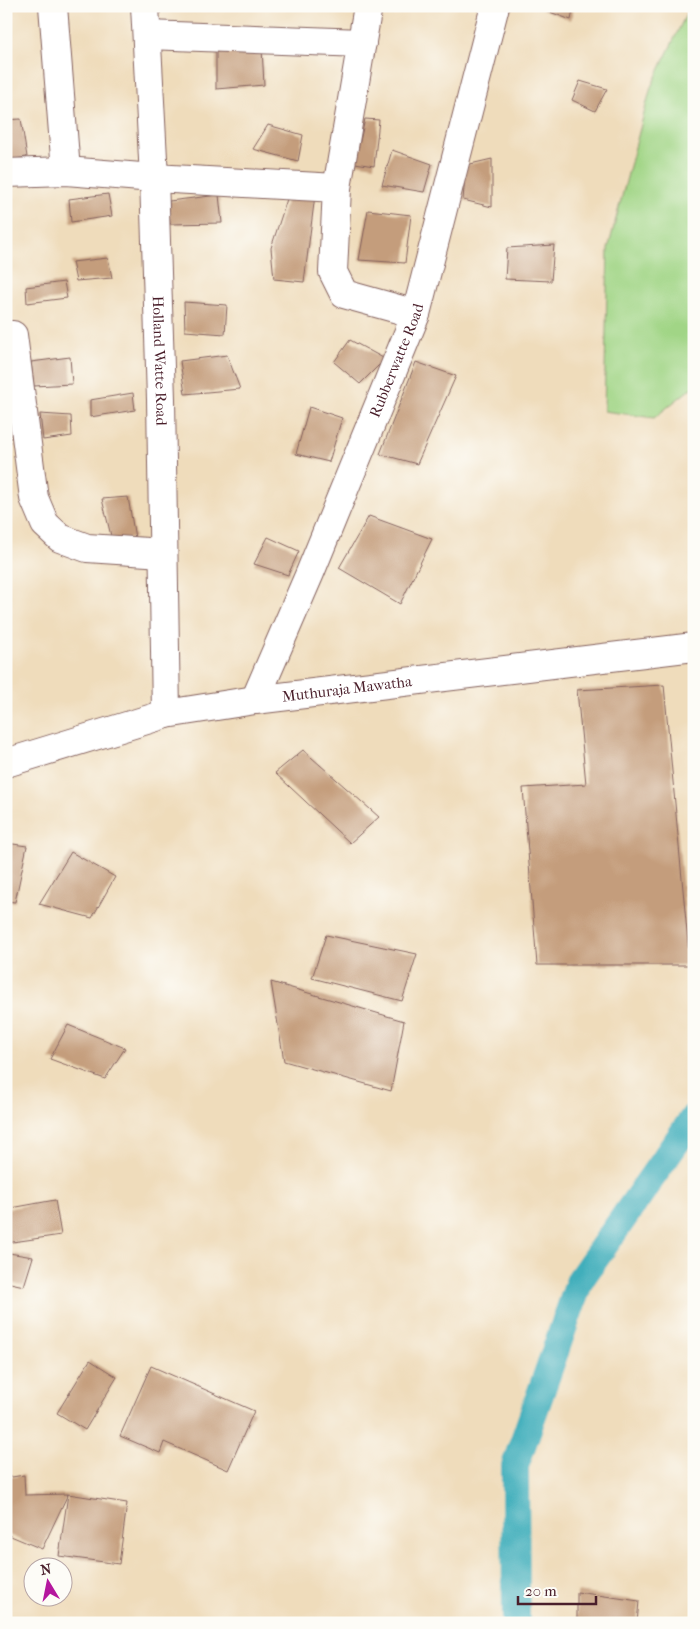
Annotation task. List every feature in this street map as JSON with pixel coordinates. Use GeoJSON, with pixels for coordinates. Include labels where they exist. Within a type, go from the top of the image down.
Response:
{"type":"FeatureCollection","features":[{"type":"Feature","properties":{"kind":"street"},"geometry":{"type":"LineString","coordinates":[[53,6],[66,171]]}},
{"type":"Feature","properties":{"kind":"street","name":"Holland Watte Road"},"geometry":{"type":"LineString","coordinates":[[145,6],[154,178],[161,399],[166,714]]}},
{"type":"Feature","properties":{"kind":"street"},"geometry":{"type":"LineString","coordinates":[[368,6],[337,188],[333,272],[338,286],[344,294],[416,314]]}},
{"type":"Feature","properties":{"kind":"street","name":"Rubberwatte Road"},"geometry":{"type":"LineString","coordinates":[[256,700],[416,314],[495,6]]}},
{"type":"Feature","properties":{"kind":"street"},"geometry":{"type":"LineString","coordinates":[[147,35],[362,43]]}},
{"type":"Feature","properties":{"kind":"street"},"geometry":{"type":"LineString","coordinates":[[6,173],[66,171],[337,188]]}},
{"type":"Feature","properties":{"kind":"street"},"geometry":{"type":"LineString","coordinates":[[13,335],[34,498],[45,524],[60,538],[87,548],[163,553]]}},
{"type":"Feature","properties":{"kind":"street","name":"Muthuraja Mawatha"},"geometry":{"type":"LineString","coordinates":[[6,763],[166,714],[256,700],[694,647]]}},
{"type":"Feature","properties":{"kind":"green space"},"geometry":{"type":"Polygon","coordinates":[[[690,6],[694,6],[694,386],[654,418],[604,411],[608,249],[651,87],[690,6]]]}},
{"type":"Feature","properties":{"kind":"building"},"geometry":{"type":"Polygon","coordinates":[[[534,6],[574,6],[571,20],[534,6]]]}},
{"type":"Feature","properties":{"kind":"building"},"geometry":{"type":"Polygon","coordinates":[[[262,48],[264,85],[216,89],[216,52],[262,48]]]}},
{"type":"Feature","properties":{"kind":"building"},"geometry":{"type":"Polygon","coordinates":[[[580,81],[607,89],[595,111],[572,100],[580,81]]]}},
{"type":"Feature","properties":{"kind":"building"},"geometry":{"type":"Polygon","coordinates":[[[21,119],[27,157],[6,160],[6,120],[21,119]]]}},
{"type":"Feature","properties":{"kind":"building"},"geometry":{"type":"Polygon","coordinates":[[[365,119],[379,120],[374,166],[355,163],[365,119]]]}},
{"type":"Feature","properties":{"kind":"building"},"geometry":{"type":"Polygon","coordinates":[[[268,125],[303,135],[298,161],[253,149],[268,125]]]}},
{"type":"Feature","properties":{"kind":"building"},"geometry":{"type":"Polygon","coordinates":[[[392,150],[432,164],[424,192],[382,185],[392,150]]]}},
{"type":"Feature","properties":{"kind":"building"},"geometry":{"type":"Polygon","coordinates":[[[492,159],[492,207],[463,200],[466,165],[492,159]]]}},
{"type":"Feature","properties":{"kind":"building"},"geometry":{"type":"Polygon","coordinates":[[[108,194],[112,216],[71,222],[69,199],[108,194]]]}},
{"type":"Feature","properties":{"kind":"building"},"geometry":{"type":"Polygon","coordinates":[[[219,195],[222,223],[170,224],[169,201],[219,195]]]}},
{"type":"Feature","properties":{"kind":"building"},"geometry":{"type":"Polygon","coordinates":[[[315,195],[304,282],[274,279],[271,248],[288,196],[315,195]]]}},
{"type":"Feature","properties":{"kind":"building"},"geometry":{"type":"Polygon","coordinates":[[[368,210],[411,215],[405,263],[359,260],[368,210]]]}},
{"type":"Feature","properties":{"kind":"building"},"geometry":{"type":"Polygon","coordinates":[[[554,245],[551,281],[505,279],[507,248],[554,245]]]}},
{"type":"Feature","properties":{"kind":"building"},"geometry":{"type":"Polygon","coordinates":[[[108,258],[112,278],[76,281],[72,262],[108,258]]]}},
{"type":"Feature","properties":{"kind":"building"},"geometry":{"type":"Polygon","coordinates":[[[64,282],[67,298],[27,303],[26,287],[64,282]]]}},
{"type":"Feature","properties":{"kind":"building"},"geometry":{"type":"Polygon","coordinates":[[[184,302],[227,305],[225,334],[185,331],[184,302]]]}},
{"type":"Feature","properties":{"kind":"building"},"geometry":{"type":"Polygon","coordinates":[[[350,340],[385,359],[360,384],[334,362],[350,340]]]}},
{"type":"Feature","properties":{"kind":"building"},"geometry":{"type":"Polygon","coordinates":[[[227,355],[240,389],[185,394],[180,361],[227,355]]]}},
{"type":"Feature","properties":{"kind":"building"},"geometry":{"type":"Polygon","coordinates":[[[70,357],[72,384],[34,386],[31,362],[70,357]]]}},
{"type":"Feature","properties":{"kind":"building"},"geometry":{"type":"Polygon","coordinates":[[[416,362],[456,376],[417,464],[380,454],[416,362]]]}},
{"type":"Feature","properties":{"kind":"building"},"geometry":{"type":"Polygon","coordinates":[[[133,393],[135,410],[90,417],[90,400],[133,393]]]}},
{"type":"Feature","properties":{"kind":"building"},"geometry":{"type":"Polygon","coordinates":[[[309,407],[342,418],[329,462],[296,454],[309,407]]]}},
{"type":"Feature","properties":{"kind":"building"},"geometry":{"type":"Polygon","coordinates":[[[40,414],[71,416],[72,436],[43,440],[40,414]]]}},
{"type":"Feature","properties":{"kind":"building"},"geometry":{"type":"Polygon","coordinates":[[[128,497],[135,538],[112,540],[102,499],[128,497]]]}},
{"type":"Feature","properties":{"kind":"building"},"geometry":{"type":"Polygon","coordinates":[[[369,516],[432,539],[400,604],[339,568],[369,516]]]}},
{"type":"Feature","properties":{"kind":"building"},"geometry":{"type":"Polygon","coordinates":[[[268,537],[299,551],[288,575],[254,564],[268,537]]]}},
{"type":"Feature","properties":{"kind":"building"},"geometry":{"type":"Polygon","coordinates":[[[664,685],[690,965],[537,965],[523,788],[586,784],[577,690],[664,685]]]}},
{"type":"Feature","properties":{"kind":"building"},"geometry":{"type":"Polygon","coordinates":[[[303,750],[379,817],[350,843],[275,773],[303,750]]]}},
{"type":"Feature","properties":{"kind":"building"},"geometry":{"type":"Polygon","coordinates":[[[6,843],[27,846],[15,902],[6,901],[6,843]]]}},
{"type":"Feature","properties":{"kind":"building"},"geometry":{"type":"Polygon","coordinates":[[[71,852],[115,877],[92,918],[39,904],[71,852]]]}},
{"type":"Feature","properties":{"kind":"building"},"geometry":{"type":"Polygon","coordinates":[[[326,935],[417,954],[402,1001],[312,978],[326,935]]]}},
{"type":"Feature","properties":{"kind":"building"},"geometry":{"type":"Polygon","coordinates":[[[271,982],[404,1021],[391,1091],[284,1061],[271,982]]]}},
{"type":"Feature","properties":{"kind":"building"},"geometry":{"type":"Polygon","coordinates":[[[68,1025],[125,1048],[105,1079],[50,1059],[68,1025]]]}},
{"type":"Feature","properties":{"kind":"building"},"geometry":{"type":"Polygon","coordinates":[[[55,1200],[61,1235],[6,1243],[6,1209],[55,1200]]]}},
{"type":"Feature","properties":{"kind":"building"},"geometry":{"type":"Polygon","coordinates":[[[9,1253],[33,1257],[24,1286],[6,1282],[6,1261],[9,1253]]]}},
{"type":"Feature","properties":{"kind":"building"},"geometry":{"type":"Polygon","coordinates":[[[90,1360],[117,1377],[85,1430],[57,1413],[90,1360]]]}},
{"type":"Feature","properties":{"kind":"building"},"geometry":{"type":"Polygon","coordinates":[[[151,1366],[254,1411],[228,1470],[164,1442],[160,1453],[120,1436],[151,1366]]]}},
{"type":"Feature","properties":{"kind":"building"},"geometry":{"type":"Polygon","coordinates":[[[24,1475],[25,1495],[68,1494],[42,1549],[6,1534],[6,1478],[24,1475]]]}},
{"type":"Feature","properties":{"kind":"building"},"geometry":{"type":"Polygon","coordinates":[[[68,1494],[127,1503],[119,1564],[72,1558],[72,1556],[59,1556],[68,1494]]]}},
{"type":"Feature","properties":{"kind":"building"},"geometry":{"type":"Polygon","coordinates":[[[577,1592],[639,1601],[637,1623],[577,1623],[577,1592]]]}},
{"type":"Feature","properties":{"kind":"waterway"},"geometry":{"type":"LineString","coordinates":[[516,1623],[515,1466],[580,1280],[694,1117]]}}]}
